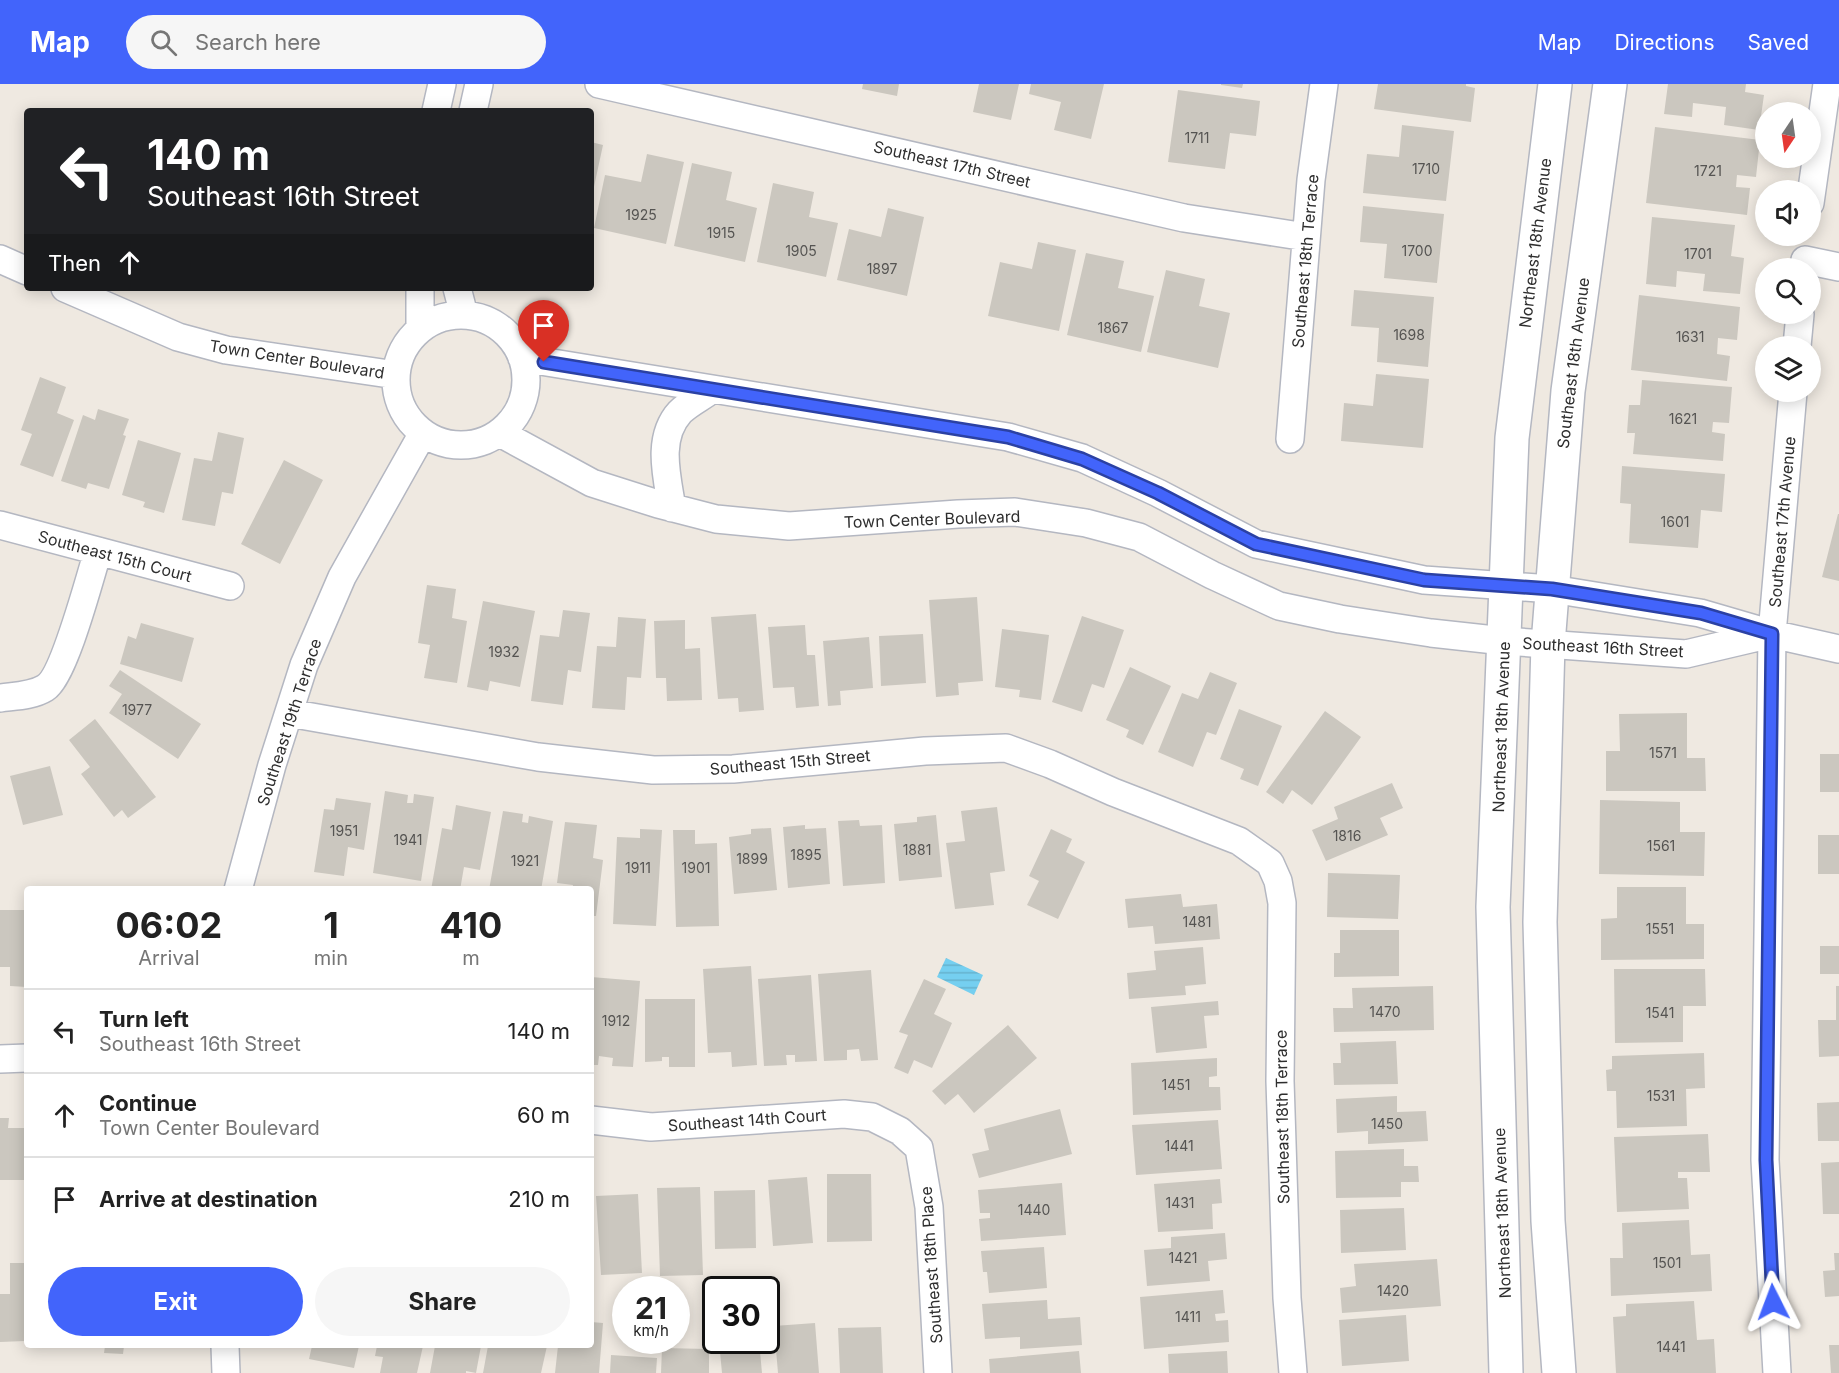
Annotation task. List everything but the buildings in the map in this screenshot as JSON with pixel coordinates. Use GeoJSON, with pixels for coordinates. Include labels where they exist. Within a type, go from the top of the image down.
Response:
{"type":"FeatureCollection","features":[{"type":"Feature","properties":{"kind":"street"},"geometry":{"type":"LineString","coordinates":[[437,108],[442,84]]}},
{"type":"Feature","properties":{"kind":"street"},"geometry":{"type":"LineString","coordinates":[[474,108],[479,84]]}},
{"type":"Feature","properties":{"kind":"street","name":"Southeast 17th Street"},"geometry":{"type":"LineString","coordinates":[[599,84],[1184,218],[1306,237]]}},
{"type":"Feature","properties":{"kind":"street","name":"Southeast 18th Terrace"},"geometry":{"type":"LineString","coordinates":[[1290,439],[1311,180],[1324,84]]}},
{"type":"Feature","properties":{"kind":"street","name":"Northeast 18th Avenue"},"geometry":{"type":"LineString","coordinates":[[1506,1373],[1493,907],[1512,438],[1555,84]]}},
{"type":"Feature","properties":{"kind":"street","name":"Southeast 18th Avenue"},"geometry":{"type":"LineString","coordinates":[[1548,644],[1568,391],[1611,84]]}},
{"type":"Feature","properties":{"kind":"street"},"geometry":{"type":"LineString","coordinates":[[1813,180],[1827,84]]}},
{"type":"Feature","properties":{"kind":"street"},"geometry":{"type":"LineString","coordinates":[[1805,255],[1839,267]]}},
{"type":"Feature","properties":{"kind":"street"},"geometry":{"type":"LineString","coordinates":[[0,259],[24,270]]}},
{"type":"Feature","properties":{"kind":"street","name":"Town Center Boulevard"},"geometry":{"type":"LineString","coordinates":[[72,291],[178,337],[226,350],[396,375]]}},
{"type":"Feature","properties":{"kind":"street"},"geometry":{"type":"LineString","coordinates":[[420,291],[420,328]]}},
{"type":"Feature","properties":{"kind":"street"},"geometry":{"type":"LineString","coordinates":[[459,291],[464,315]]}},
{"type":"Feature","properties":{"kind":"street"},"geometry":{"type":"LineString","coordinates":[[464,315],[486,320],[505,331],[519,349],[526,371],[525,394],[516,417],[500,433],[480,443],[457,446],[436,441],[423,433],[402,411],[395,389],[396,367],[405,345],[420,328],[441,318],[464,315]]}},
{"type":"Feature","properties":{"kind":"street"},"geometry":{"type":"LineString","coordinates":[[522,358],[1008,437],[1082,459],[1158,493],[1256,544],[1424,580],[1506,586]]}},
{"type":"Feature","properties":{"kind":"street"},"geometry":{"type":"LineString","coordinates":[[672,508],[665,461],[669,431],[680,412],[711,390]]}},
{"type":"Feature","properties":{"kind":"street","name":"Southeast 17th Avenue"},"geometry":{"type":"LineString","coordinates":[[1777,1373],[1766,1160],[1772,634],[1792,402]]}},
{"type":"Feature","properties":{"kind":"street","name":"Southeast 19th Terrace"},"geometry":{"type":"LineString","coordinates":[[239,886],[272,765],[304,665],[342,577],[423,433]]}},
{"type":"Feature","properties":{"kind":"street","name":"Town Center Boulevard"},"geometry":{"type":"LineString","coordinates":[[500,433],[592,483],[716,519],[789,526],[1015,512],[1076,522],[1139,537],[1212,575],[1279,606],[1340,619],[1504,641]]}},
{"type":"Feature","properties":{"kind":"street","name":"Southeast 15th Court"},"geometry":{"type":"LineString","coordinates":[[0,525],[230,586]]}},
{"type":"Feature","properties":{"kind":"street"},"geometry":{"type":"LineString","coordinates":[[0,698],[23,696],[47,687],[64,661],[98,551]]}},
{"type":"Feature","properties":{"kind":"street","name":"Southeast 16th Street"},"geometry":{"type":"LineString","coordinates":[[1506,586],[1552,589],[1701,613],[1772,634],[1839,649]]}},
{"type":"Feature","properties":{"kind":"street","name":"Southeast 16th Street"},"geometry":{"type":"LineString","coordinates":[[1504,641],[1686,654],[1772,634]]}},
{"type":"Feature","properties":{"kind":"street"},"geometry":{"type":"LineString","coordinates":[[1548,644],[1540,922],[1548,1221],[1559,1373]]}},
{"type":"Feature","properties":{"kind":"street","name":"Southeast 15th Street"},"geometry":{"type":"LineString","coordinates":[[289,713],[538,757],[653,771],[734,768],[925,751],[1006,748],[1239,841],[1270,863]]}},
{"type":"Feature","properties":{"kind":"street","name":"Southeast 18th Terrace"},"geometry":{"type":"LineString","coordinates":[[1270,863],[1278,881],[1282,903],[1280,1081],[1287,1298],[1293,1373]]}},
{"type":"Feature","properties":{"kind":"street"},"geometry":{"type":"LineString","coordinates":[[0,1059],[24,1058]]}},
{"type":"Feature","properties":{"kind":"street","name":"Southeast 14th Court"},"geometry":{"type":"LineString","coordinates":[[594,1120],[651,1127],[844,1114],[872,1117],[900,1131]]}},
{"type":"Feature","properties":{"kind":"street","name":"Southeast 18th Place"},"geometry":{"type":"LineString","coordinates":[[900,1131],[919,1148],[929,1207],[938,1373]]}},
{"type":"Feature","properties":{"kind":"street"},"geometry":{"type":"LineString","coordinates":[[225,1348],[226,1373]]}},
{"type":"Feature","properties":{"kind":"water"},"geometry":{"type":"Polygon","coordinates":[[[946,958],[983,975],[974,995],[937,977],[946,958]]]}},
{"type":"Feature","properties":{"kind":"route"},"geometry":{"type":"LineString","coordinates":[[544,362],[1008,437],[1082,459],[1158,493],[1256,544],[1424,580],[1552,589],[1701,613],[1772,634],[1766,1160],[1773,1302]]}}]}
